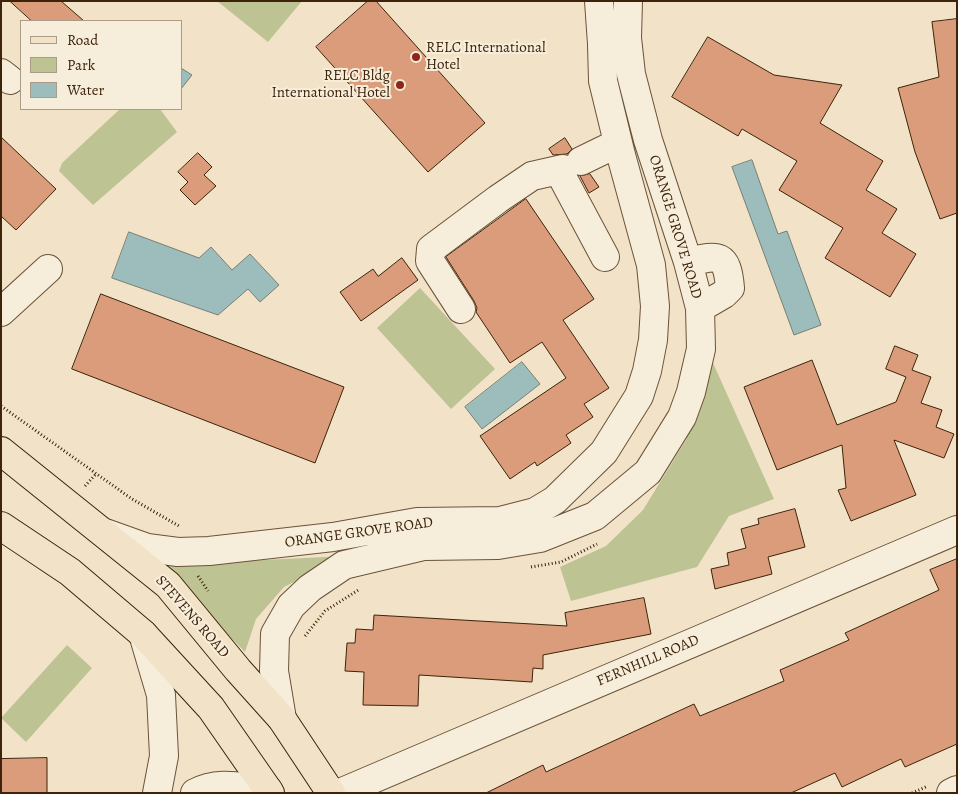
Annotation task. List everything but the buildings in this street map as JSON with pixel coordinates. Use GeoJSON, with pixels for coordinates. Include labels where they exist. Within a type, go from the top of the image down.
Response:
{"type":"FeatureCollection","features":[{"type":"Feature","properties":{"kind":"main road","name":"STEVENS ROAD"},"geometry":{"type":"LineString","coordinates":[[1,451],[168,585],[238,670],[282,719],[331,793]]}},
{"type":"Feature","properties":{"kind":"main road"},"geometry":{"type":"LineString","coordinates":[[1,526],[70,572],[144,634],[211,708],[269,791]]}},
{"type":"Feature","properties":{"kind":"street","name":"ORANGE GROVE ROAD"},"geometry":{"type":"LineString","coordinates":[[103,533],[147,548],[178,552],[209,551],[333,537],[417,522],[500,521],[535,512],[555,500],[604,452],[639,396],[647,371],[653,340],[655,306],[651,265],[603,81],[599,1]]}},
{"type":"Feature","properties":{"kind":"street","name":"ORANGE GROVE ROAD"},"geometry":{"type":"LineString","coordinates":[[282,719],[274,670],[275,634],[291,606],[310,588],[344,565],[424,546],[498,545],[540,538],[595,516],[648,472],[682,417],[691,392],[700,349],[700,308],[688,262],[648,140],[631,74],[627,38],[628,1]]}},
{"type":"Feature","properties":{"kind":"street"},"geometry":{"type":"LineString","coordinates":[[461,309],[430,261],[431,249],[532,176],[567,167],[618,143]]}},
{"type":"Feature","properties":{"kind":"street"},"geometry":{"type":"LineString","coordinates":[[567,167],[605,257]]}},
{"type":"Feature","properties":{"kind":"street"},"geometry":{"type":"LineString","coordinates":[[688,262],[717,257],[725,263],[728,274],[730,288],[724,294],[700,308]]}},
{"type":"Feature","properties":{"kind":"street"},"geometry":{"type":"LineString","coordinates":[[1,312],[48,268]]}},
{"type":"Feature","properties":{"kind":"street","name":"FERNHILL ROAD"},"geometry":{"type":"LineString","coordinates":[[340,793],[957,530]]}},
{"type":"Feature","properties":{"kind":"street"},"geometry":{"type":"LineString","coordinates":[[144,634],[161,695],[164,756],[157,793]]}},
{"type":"Feature","properties":{"kind":"street"},"geometry":{"type":"LineString","coordinates":[[195,793],[206,787],[236,785],[269,791]]}},
{"type":"Feature","properties":{"kind":"street"},"geometry":{"type":"LineString","coordinates":[[952,793],[957,790]]}},
{"type":"Feature","properties":{"kind":"path"},"geometry":{"type":"LineString","coordinates":[[1,406],[132,499],[185,529]]}},
{"type":"Feature","properties":{"kind":"path"},"geometry":{"type":"LineString","coordinates":[[525,568],[561,562],[590,549],[604,540]]}},
{"type":"Feature","properties":{"kind":"path"},"geometry":{"type":"LineString","coordinates":[[303,638],[325,611],[366,585]]}},
{"type":"Feature","properties":{"kind":"green space"},"geometry":{"type":"Polygon","coordinates":[[[217,1],[302,1],[268,42],[217,1]]]}},
{"type":"Feature","properties":{"kind":"green space"},"geometry":{"type":"Polygon","coordinates":[[[119,110],[161,110],[177,132],[93,205],[59,171],[62,163],[119,110]]]}},
{"type":"Feature","properties":{"kind":"green space"},"geometry":{"type":"Polygon","coordinates":[[[420,288],[495,369],[451,409],[377,328],[420,288]]]}},
{"type":"Feature","properties":{"kind":"green space"},"geometry":{"type":"Polygon","coordinates":[[[709,354],[774,499],[729,516],[697,567],[571,601],[560,567],[606,546],[643,510],[686,440],[709,354]]]}},
{"type":"Feature","properties":{"kind":"green space"},"geometry":{"type":"Polygon","coordinates":[[[346,556],[284,587],[256,619],[245,652],[159,565],[346,556]]]}},
{"type":"Feature","properties":{"kind":"green space"},"geometry":{"type":"Polygon","coordinates":[[[67,645],[92,668],[26,742],[1,718],[67,645]]]}},
{"type":"Feature","properties":{"kind":"water"},"geometry":{"type":"Polygon","coordinates":[[[182,69],[192,75],[182,88],[182,69]]]}},
{"type":"Feature","properties":{"kind":"water"},"geometry":{"type":"Polygon","coordinates":[[[752,160],[778,234],[787,231],[821,325],[794,335],[732,167],[752,160]]]}},
{"type":"Feature","properties":{"kind":"water"},"geometry":{"type":"Polygon","coordinates":[[[129,232],[199,258],[211,247],[232,270],[250,254],[279,285],[260,302],[248,289],[218,315],[112,278],[129,232]]]}},
{"type":"Feature","properties":{"kind":"water"},"geometry":{"type":"Polygon","coordinates":[[[522,362],[540,384],[482,429],[465,407],[522,362]]]}},
{"type":"Feature","properties":{"kind":"place","name":"RELC International Hotel"},"geometry":{"type":"Point","coordinates":[416,57]}},
{"type":"Feature","properties":{"kind":"place","name":"RELC Bldg International Hotel"},"geometry":{"type":"Point","coordinates":[400,85]}}]}
